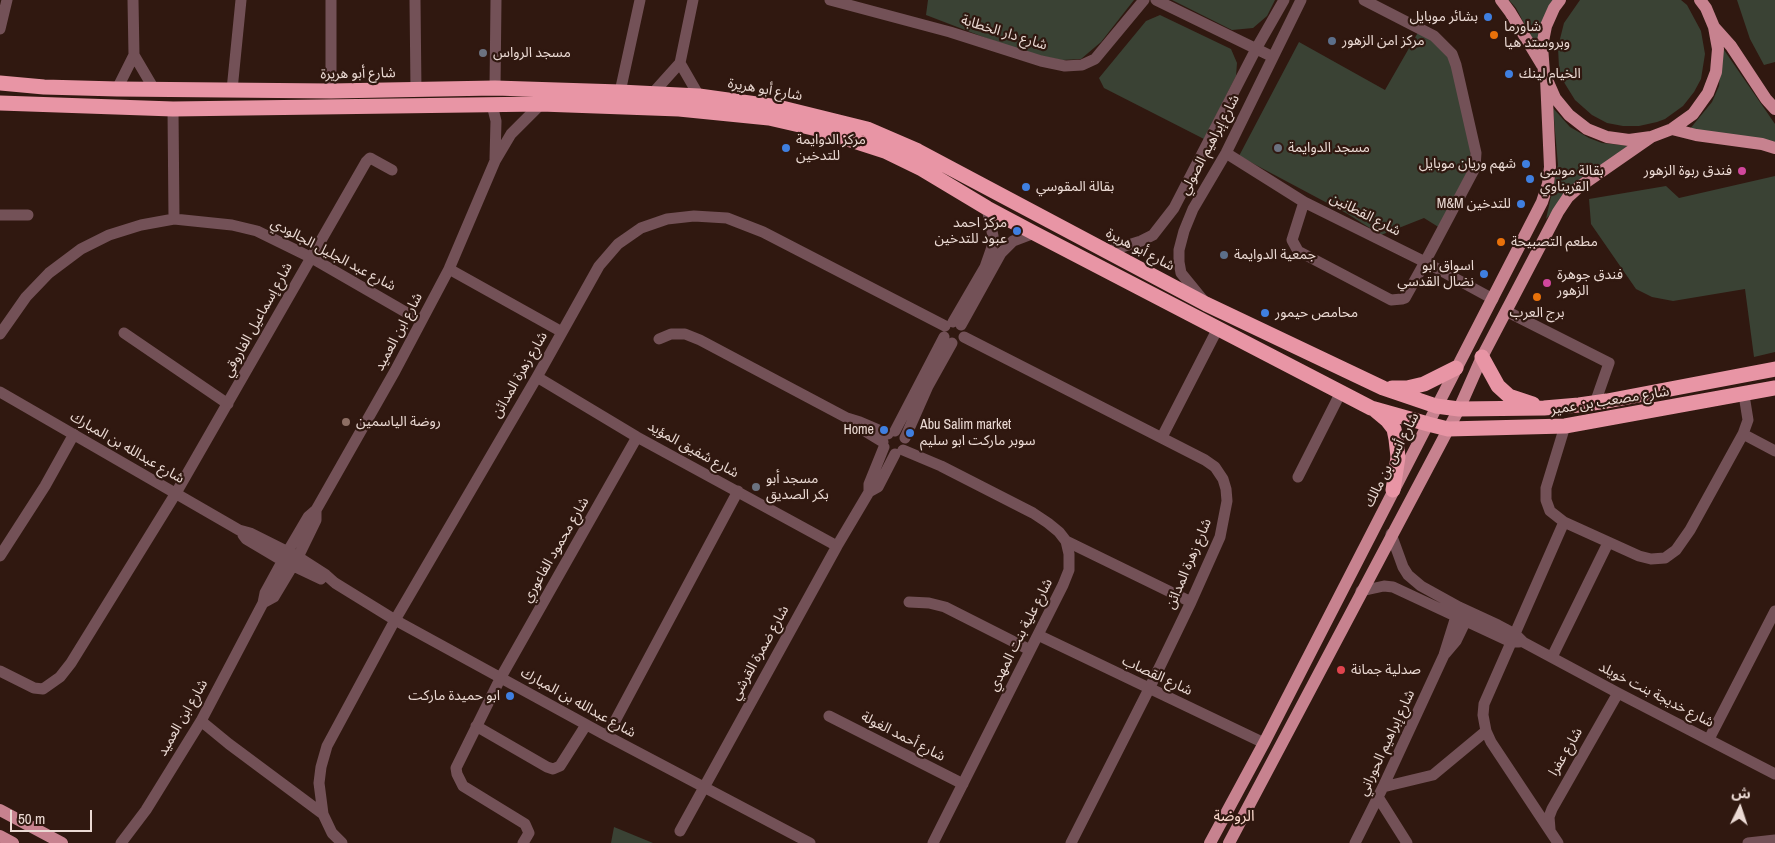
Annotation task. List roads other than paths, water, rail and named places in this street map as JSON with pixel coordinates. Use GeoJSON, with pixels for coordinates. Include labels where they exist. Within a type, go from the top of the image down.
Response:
{"type":"FeatureCollection","features":[{"type":"Feature","properties":{"kind":"highway"},"geometry":{"type":"LineString","coordinates":[[0,72],[44,87]]}},
{"type":"Feature","properties":{"kind":"highway","name":"شارع أبو هريرة"},"geometry":{"type":"LineString","coordinates":[[0,83],[44,87],[117,89],[331,91],[495,88],[699,96],[778,107],[867,129],[918,151],[1206,304],[1383,388],[1436,406],[1459,409]]}},
{"type":"Feature","properties":{"kind":"highway"},"geometry":{"type":"LineString","coordinates":[[379,90],[379,107]]}},
{"type":"Feature","properties":{"kind":"highway"},"geometry":{"type":"LineString","coordinates":[[406,107],[411,90]]}},
{"type":"Feature","properties":{"kind":"highway","name":"شارع أبو هريرة"},"geometry":{"type":"LineString","coordinates":[[0,103],[173,108],[406,107],[541,104],[679,109],[769,118],[817,129],[885,151],[922,169],[987,208],[1034,233],[1371,408],[1448,429]]}},
{"type":"Feature","properties":{"kind":"highway"},"geometry":{"type":"LineString","coordinates":[[1482,356],[1498,386],[1509,396],[1544,408]]}},
{"type":"Feature","properties":{"kind":"highway"},"geometry":{"type":"LineString","coordinates":[[1383,388],[1407,388],[1424,384],[1456,368]]}},
{"type":"Feature","properties":{"kind":"highway","name":"شارع مصعب بن عمير"},"geometry":{"type":"LineString","coordinates":[[1459,409],[1544,408],[1595,403],[1775,369]]}},
{"type":"Feature","properties":{"kind":"highway","name":"شارع مصعب بن عمير"},"geometry":{"type":"LineString","coordinates":[[1448,429],[1565,426],[1775,388]]}},
{"type":"Feature","properties":{"kind":"highway"},"geometry":{"type":"LineString","coordinates":[[1371,408],[1394,429],[1398,457],[1394,490]]}},
{"type":"Feature","properties":{"kind":"main road"},"geometry":{"type":"LineString","coordinates":[[1501,0],[1545,72],[1555,98],[1569,116],[1587,129],[1607,137],[1629,140],[1651,137],[1672,129],[1693,114],[1708,94],[1716,72],[1718,49],[1714,27],[1705,3]]}},
{"type":"Feature","properties":{"kind":"main road","name":"شارع أنس بن مالك"},"geometry":{"type":"LineString","coordinates":[[1210,843],[1264,743],[1542,202],[1548,184],[1550,167],[1542,46],[1546,26],[1560,0]]}},
{"type":"Feature","properties":{"kind":"main road"},"geometry":{"type":"LineString","coordinates":[[1714,27],[1731,46],[1766,99],[1775,109]]}},
{"type":"Feature","properties":{"kind":"main road"},"geometry":{"type":"LineString","coordinates":[[1672,129],[1696,135],[1762,144],[1775,148]]}},
{"type":"Feature","properties":{"kind":"main road"},"geometry":{"type":"LineString","coordinates":[[1229,843],[1391,534],[1459,409],[1482,356],[1558,212],[1568,197],[1595,175],[1651,137]]}},
{"type":"Feature","properties":{"kind":"main road"},"geometry":{"type":"LineString","coordinates":[[0,810],[62,843]]}},
{"type":"Feature","properties":{"kind":"main road"},"geometry":{"type":"LineString","coordinates":[[0,836],[13,843]]}},
{"type":"Feature","properties":{"kind":"street"},"geometry":{"type":"LineString","coordinates":[[0,29],[7,0]]}},
{"type":"Feature","properties":{"kind":"street"},"geometry":{"type":"LineString","coordinates":[[117,89],[134,55],[133,0]]}},
{"type":"Feature","properties":{"kind":"street"},"geometry":{"type":"LineString","coordinates":[[232,90],[241,0]]}},
{"type":"Feature","properties":{"kind":"street"},"geometry":{"type":"LineString","coordinates":[[331,0],[331,91]]}},
{"type":"Feature","properties":{"kind":"street"},"geometry":{"type":"LineString","coordinates":[[411,90],[415,0]]}},
{"type":"Feature","properties":{"kind":"street"},"geometry":{"type":"LineString","coordinates":[[495,88],[496,0]]}},
{"type":"Feature","properties":{"kind":"street"},"geometry":{"type":"LineString","coordinates":[[620,92],[640,0]]}},
{"type":"Feature","properties":{"kind":"street"},"geometry":{"type":"LineString","coordinates":[[653,93],[680,63],[693,0]]}},
{"type":"Feature","properties":{"kind":"street","name":"شارع دار الخطابة"},"geometry":{"type":"LineString","coordinates":[[830,0],[1064,66],[1082,65],[1095,59],[1144,0]]}},
{"type":"Feature","properties":{"kind":"street"},"geometry":{"type":"LineString","coordinates":[[1156,0],[1273,57]]}},
{"type":"Feature","properties":{"kind":"street","name":"شارع إبراهيم الصولي"},"geometry":{"type":"LineString","coordinates":[[1109,251],[1141,241],[1153,235],[1174,208],[1256,49],[1284,0]]}},
{"type":"Feature","properties":{"kind":"street","name":"شارع إبراهيم الصولي"},"geometry":{"type":"LineString","coordinates":[[1206,304],[1182,273],[1179,262],[1179,250],[1184,230],[1193,209],[1226,153],[1301,0]]}},
{"type":"Feature","properties":{"kind":"street"},"geometry":{"type":"LineString","coordinates":[[1304,202],[1292,240],[1298,251],[1391,300],[1405,298],[1473,173],[1477,160],[1452,54],[1434,36],[1364,0]]}},
{"type":"Feature","properties":{"kind":"street"},"geometry":{"type":"LineString","coordinates":[[134,55],[154,89]]}},
{"type":"Feature","properties":{"kind":"street"},"geometry":{"type":"LineString","coordinates":[[680,63],[699,96]]}},
{"type":"Feature","properties":{"kind":"street","name":"شارع ابن العميد"},"geometry":{"type":"LineString","coordinates":[[122,843],[146,810],[201,721],[263,603],[274,597],[290,558],[316,520],[316,510],[395,371],[448,268],[495,161],[515,130],[541,104]]}},
{"type":"Feature","properties":{"kind":"street","name":"شارع ابن العميد"},"geometry":{"type":"LineString","coordinates":[[492,105],[496,128],[495,161]]}},
{"type":"Feature","properties":{"kind":"street"},"geometry":{"type":"LineString","coordinates":[[173,108],[174,219]]}},
{"type":"Feature","properties":{"kind":"street","name":"شارع القطانين"},"geometry":{"type":"LineString","coordinates":[[1226,153],[1304,202],[1425,262],[1493,299]]}},
{"type":"Feature","properties":{"kind":"street","name":"شارع إسماعيل الفاروقي"},"geometry":{"type":"LineString","coordinates":[[0,671],[34,688],[43,688],[60,677],[71,663],[176,493],[368,159],[372,159],[392,170]]}},
{"type":"Feature","properties":{"kind":"street","name":"شارع ضمرة القرشي"},"geometry":{"type":"LineString","coordinates":[[680,831],[837,546],[869,492],[878,486],[902,446],[953,332],[985,267],[992,247],[993,236],[987,208]]}},
{"type":"Feature","properties":{"kind":"street"},"geometry":{"type":"LineString","coordinates":[[0,214],[28,215]]}},
{"type":"Feature","properties":{"kind":"street","name":"شارع زهرة المدائن"},"geometry":{"type":"LineString","coordinates":[[342,843],[332,833],[323,814],[319,783],[321,767],[327,746],[395,620],[537,377],[599,266],[618,244],[641,228],[667,218],[694,216],[727,218],[763,232],[953,332],[1205,460],[1215,467],[1223,479],[1226,490],[1224,518],[1220,537],[1149,689],[1070,843]]}},
{"type":"Feature","properties":{"kind":"street","name":"شارع عبد الجليل الجالودي"},"geometry":{"type":"LineString","coordinates":[[0,334],[26,297],[49,273],[81,249],[109,235],[141,225],[174,219],[232,225],[257,231],[310,257],[421,321]]}},
{"type":"Feature","properties":{"kind":"street","name":"شارع ضمرة القرشي"},"geometry":{"type":"LineString","coordinates":[[869,492],[869,484],[887,438],[1001,253],[1013,241],[1034,233]]}},
{"type":"Feature","properties":{"kind":"street"},"geometry":{"type":"LineString","coordinates":[[448,268],[562,332]]}},
{"type":"Feature","properties":{"kind":"street"},"geometry":{"type":"LineString","coordinates":[[1506,311],[1609,363],[1595,403]]}},
{"type":"Feature","properties":{"kind":"street"},"geometry":{"type":"LineString","coordinates":[[1162,437],[1218,328]]}},
{"type":"Feature","properties":{"kind":"street"},"geometry":{"type":"LineString","coordinates":[[124,333],[228,404]]}},
{"type":"Feature","properties":{"kind":"street"},"geometry":{"type":"LineString","coordinates":[[659,340],[671,334],[685,334],[700,340],[847,418],[860,422],[887,438],[890,453],[902,446]]}},
{"type":"Feature","properties":{"kind":"street","name":"شارع شفيق المؤيد"},"geometry":{"type":"LineString","coordinates":[[537,377],[637,437],[837,546]]}},
{"type":"Feature","properties":{"kind":"street","name":"شارع عبدالله بن المبارك"},"geometry":{"type":"LineString","coordinates":[[0,392],[239,530],[250,533],[323,580],[335,583],[395,620],[586,725],[702,788],[810,843]]}},
{"type":"Feature","properties":{"kind":"street"},"geometry":{"type":"LineString","coordinates":[[1298,477],[1341,392]]}},
{"type":"Feature","properties":{"kind":"street"},"geometry":{"type":"LineString","coordinates":[[1565,426],[1546,488],[1546,500],[1550,511],[1564,522],[1639,556],[1651,559],[1665,558],[1676,550],[1690,530],[1743,434],[1748,420],[1744,395]]}},
{"type":"Feature","properties":{"kind":"street"},"geometry":{"type":"LineString","coordinates":[[887,438],[899,432],[902,446]]}},
{"type":"Feature","properties":{"kind":"street"},"geometry":{"type":"LineString","coordinates":[[0,556],[45,486],[74,434]]}},
{"type":"Feature","properties":{"kind":"street"},"geometry":{"type":"LineString","coordinates":[[1743,434],[1775,451]]}},
{"type":"Feature","properties":{"kind":"street","name":"شارع محمود الفاعوري"},"geometry":{"type":"LineString","coordinates":[[500,677],[637,437]]}},
{"type":"Feature","properties":{"kind":"street"},"geometry":{"type":"LineString","coordinates":[[902,446],[1033,513],[1048,523],[1066,541],[1191,602]]}},
{"type":"Feature","properties":{"kind":"street"},"geometry":{"type":"LineString","coordinates":[[607,736],[738,491]]}},
{"type":"Feature","properties":{"kind":"street"},"geometry":{"type":"LineString","coordinates":[[1558,843],[1491,742],[1486,731],[1483,715],[1484,704],[1516,639],[1564,522]]}},
{"type":"Feature","properties":{"kind":"street","name":"شارع خديجة بنت خويلد"},"geometry":{"type":"LineString","coordinates":[[1391,534],[1403,567],[1408,575],[1457,611]]}},
{"type":"Feature","properties":{"kind":"street","name":"شارع علية بنت المهدي"},"geometry":{"type":"LineString","coordinates":[[933,843],[1063,585],[1069,570],[1069,554],[1066,541]]}},
{"type":"Feature","properties":{"kind":"street"},"geometry":{"type":"LineString","coordinates":[[1552,658],[1608,542]]}},
{"type":"Feature","properties":{"kind":"street","name":"شارع خديجة بنت خويلد"},"geometry":{"type":"LineString","coordinates":[[1362,590],[1384,586],[1393,587],[1457,611],[1516,639],[1775,774]]}},
{"type":"Feature","properties":{"kind":"street"},"geometry":{"type":"LineString","coordinates":[[909,602],[930,603],[945,607],[1030,650]]}},
{"type":"Feature","properties":{"kind":"street","name":"شارع إبراهيم الحوراني"},"geometry":{"type":"LineString","coordinates":[[1355,843],[1381,792],[1444,655],[1457,611]]}},
{"type":"Feature","properties":{"kind":"street"},"geometry":{"type":"LineString","coordinates":[[1709,739],[1775,611]]}},
{"type":"Feature","properties":{"kind":"street","name":"شارع إبراهيم الحوراني"},"geometry":{"type":"LineString","coordinates":[[1444,655],[1456,642],[1468,616]]}},
{"type":"Feature","properties":{"kind":"street","name":"شارع القصاب"},"geometry":{"type":"LineString","coordinates":[[1038,635],[1264,743]]}},
{"type":"Feature","properties":{"kind":"street"},"geometry":{"type":"LineString","coordinates":[[500,677],[456,768],[459,780],[463,786],[525,824],[529,833],[524,843]]}},
{"type":"Feature","properties":{"kind":"street","name":"شارع عفرا"},"geometry":{"type":"LineString","coordinates":[[1550,829],[1549,818],[1552,809],[1618,693]]}},
{"type":"Feature","properties":{"kind":"street","name":"شارع أحمد الغولة"},"geometry":{"type":"LineString","coordinates":[[829,716],[963,784]]}},
{"type":"Feature","properties":{"kind":"street"},"geometry":{"type":"LineString","coordinates":[[201,721],[323,814]]}},
{"type":"Feature","properties":{"kind":"street"},"geometry":{"type":"LineString","coordinates":[[476,726],[547,767],[553,768],[560,766],[586,725]]}},
{"type":"Feature","properties":{"kind":"street"},"geometry":{"type":"LineString","coordinates":[[1407,843],[1381,792],[1433,775],[1486,731]]}},
{"type":"Feature","properties":{"kind":"street"},"geometry":{"type":"LineString","coordinates":[[1748,843],[1775,840]]}},
{"type":"Feature","properties":{"kind":"place","name":"بشائر موبايل"},"geometry":{"type":"Point","coordinates":[1488,17]}},
{"type":"Feature","properties":{"kind":"place","name":"شاورما وبروستد هيا"},"geometry":{"type":"Point","coordinates":[1494,35]}},
{"type":"Feature","properties":{"kind":"place","name":"مركز امن الزهور"},"geometry":{"type":"Point","coordinates":[1332,41]}},
{"type":"Feature","properties":{"kind":"place","name":"مسجد الرواس"},"geometry":{"type":"Point","coordinates":[483,53]}},
{"type":"Feature","properties":{"kind":"place","name":"الخيام لينك"},"geometry":{"type":"Point","coordinates":[1509,74]}},
{"type":"Feature","properties":{"kind":"place","name":"مركز الدوايمة للتدخين"},"geometry":{"type":"Point","coordinates":[786,148]}},
{"type":"Feature","properties":{"kind":"place","name":"مسجد الدوايمة"},"geometry":{"type":"Point","coordinates":[1278,148]}},
{"type":"Feature","properties":{"kind":"place","name":"شهم وريان موبايل"},"geometry":{"type":"Point","coordinates":[1526,164]}},
{"type":"Feature","properties":{"kind":"place","name":"فندق ربوة الزهور"},"geometry":{"type":"Point","coordinates":[1742,171]}},
{"type":"Feature","properties":{"kind":"place","name":"بقالة موسى القريناوي"},"geometry":{"type":"Point","coordinates":[1530,179]}},
{"type":"Feature","properties":{"kind":"place","name":"بقالة المقوسي"},"geometry":{"type":"Point","coordinates":[1026,187]}},
{"type":"Feature","properties":{"kind":"place","name":"M&M للتدخين"},"geometry":{"type":"Point","coordinates":[1521,204]}},
{"type":"Feature","properties":{"kind":"place","name":"مركز احمد عبود للتدخين"},"geometry":{"type":"Point","coordinates":[1017,231]}},
{"type":"Feature","properties":{"kind":"place","name":"مطعم التصبيحة"},"geometry":{"type":"Point","coordinates":[1501,242]}},
{"type":"Feature","properties":{"kind":"place","name":"جمعية الدوايمة"},"geometry":{"type":"Point","coordinates":[1224,255]}},
{"type":"Feature","properties":{"kind":"place","name":"اسواق ابو نضال القدسي"},"geometry":{"type":"Point","coordinates":[1484,274]}},
{"type":"Feature","properties":{"kind":"place","name":"فندق جوهرة الزهور"},"geometry":{"type":"Point","coordinates":[1547,283]}},
{"type":"Feature","properties":{"kind":"place","name":"برج العرب"},"geometry":{"type":"Point","coordinates":[1537,297]}},
{"type":"Feature","properties":{"kind":"place","name":"محامص حيمور"},"geometry":{"type":"Point","coordinates":[1265,313]}},
{"type":"Feature","properties":{"kind":"place","name":"روضة الياسمين"},"geometry":{"type":"Point","coordinates":[346,422]}},
{"type":"Feature","properties":{"kind":"place","name":"Home"},"geometry":{"type":"Point","coordinates":[884,430]}},
{"type":"Feature","properties":{"kind":"place","name":"Abu Salim market سوبر ماركت ابو سليم"},"geometry":{"type":"Point","coordinates":[910,433]}},
{"type":"Feature","properties":{"kind":"place","name":"مسجد أبو بكر الصديق"},"geometry":{"type":"Point","coordinates":[756,487]}},
{"type":"Feature","properties":{"kind":"place","name":"صدلية جمانة"},"geometry":{"type":"Point","coordinates":[1341,670]}},
{"type":"Feature","properties":{"kind":"place","name":"ابو حميدة ماركت"},"geometry":{"type":"Point","coordinates":[510,696]}},
{"type":"Feature","properties":{"kind":"district","name":"الروضة"},"geometry":{"type":"Point","coordinates":[1234,817]}}]}
